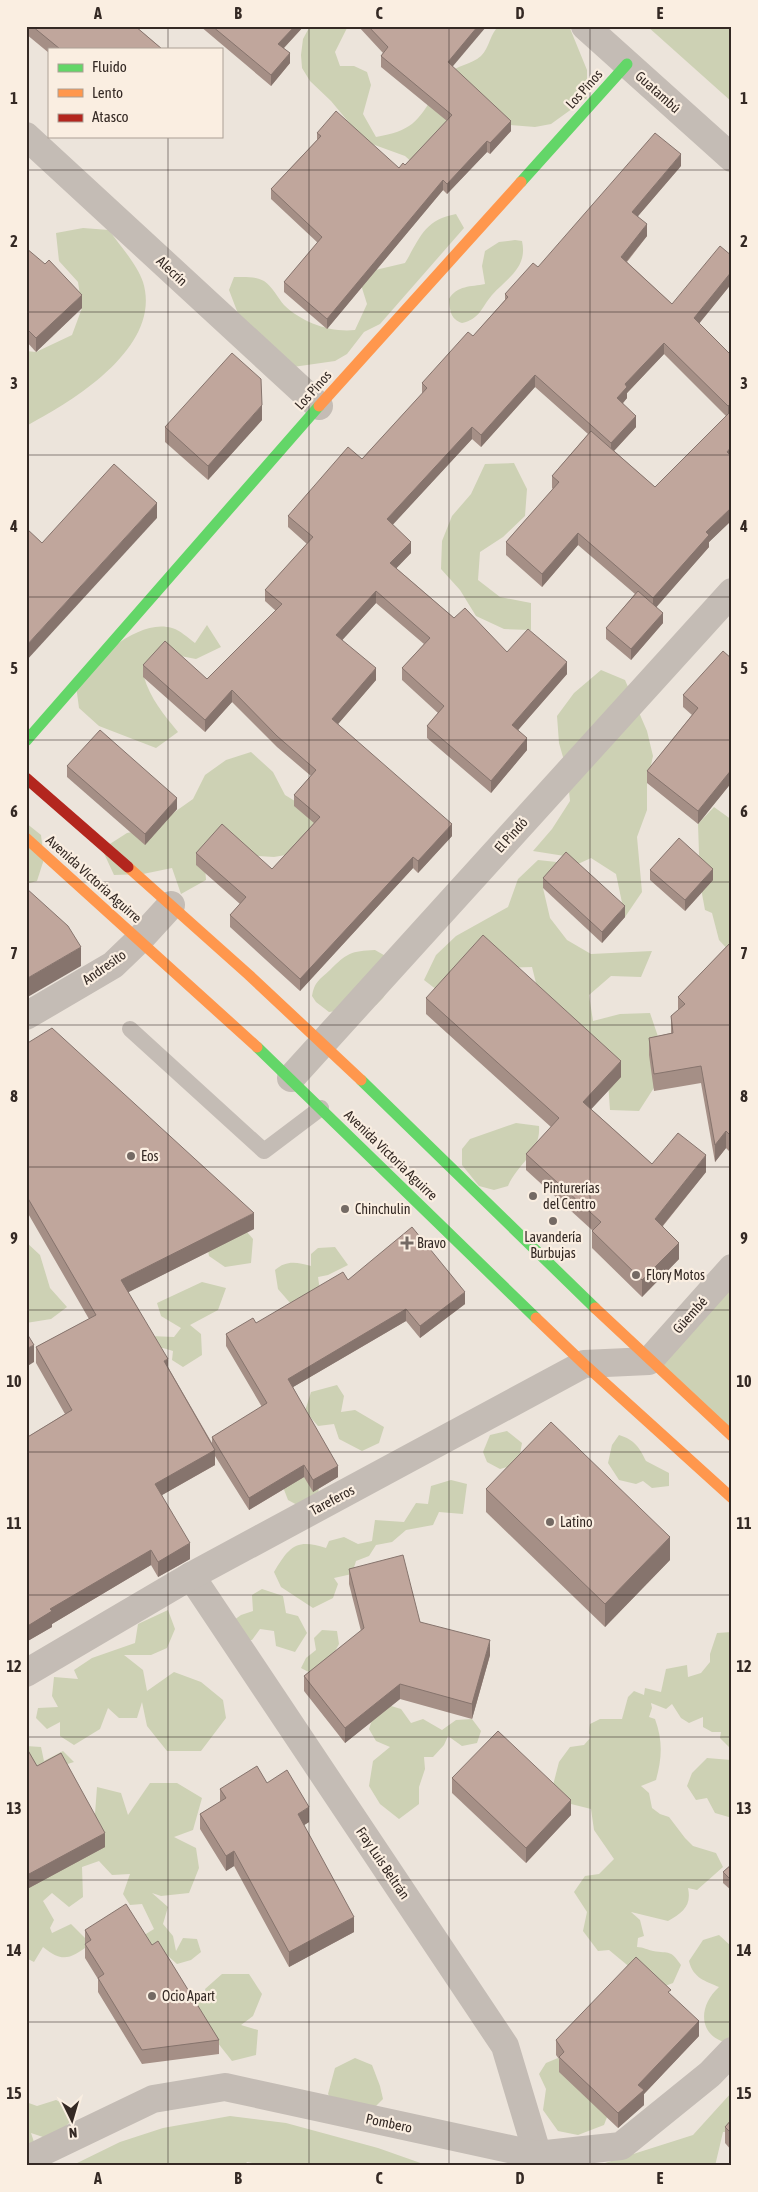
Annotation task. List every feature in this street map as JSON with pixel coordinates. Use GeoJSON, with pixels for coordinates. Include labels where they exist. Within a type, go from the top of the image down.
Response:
{"type":"FeatureCollection","features":[{"type":"Feature","properties":{"kind":"main road","name":"Los Pinos"},"geometry":{"type":"LineString","coordinates":[[26,741],[319,406],[627,64]]}},
{"type":"Feature","properties":{"kind":"main road"},"geometry":{"type":"LineString","coordinates":[[26,778],[171,905],[322,1043],[648,1361],[732,1436]]}},
{"type":"Feature","properties":{"kind":"main road","name":"Avenida Victoria Aguirre"},"geometry":{"type":"LineString","coordinates":[[26,838],[291,1078],[584,1364],[732,1498]]}},
{"type":"Feature","properties":{"kind":"street","name":"Guatambú"},"geometry":{"type":"LineString","coordinates":[[585,26],[732,158]]}},
{"type":"Feature","properties":{"kind":"street","name":"Alecrín"},"geometry":{"type":"LineString","coordinates":[[26,136],[319,406]]}},
{"type":"Feature","properties":{"kind":"street","name":"El Pindó"},"geometry":{"type":"LineString","coordinates":[[291,1078],[732,592]]}},
{"type":"Feature","properties":{"kind":"street","name":"Andresito"},"geometry":{"type":"LineString","coordinates":[[26,1016],[112,965],[140,940],[171,905]]}},
{"type":"Feature","properties":{"kind":"street","name":"Güembé"},"geometry":{"type":"LineString","coordinates":[[648,1361],[732,1268]]}},
{"type":"Feature","properties":{"kind":"street","name":"Tareferos"},"geometry":{"type":"LineString","coordinates":[[26,1672],[191,1576],[584,1364],[648,1361]]}},
{"type":"Feature","properties":{"kind":"street","name":"Fray Luis Beltrán"},"geometry":{"type":"LineString","coordinates":[[191,1576],[505,2046],[539,2160]]}},
{"type":"Feature","properties":{"kind":"street","name":"Pombero"},"geometry":{"type":"LineString","coordinates":[[26,2160],[153,2099],[225,2087],[539,2160],[621,2146],[710,2074],[732,2051]]}},
{"type":"Feature","properties":{"kind":"lane"},"geometry":{"type":"LineString","coordinates":[[130,1029],[264,1151],[321,1108]]}},
{"type":"Feature","properties":{"kind":"green space"},"geometry":{"type":"Polygon","coordinates":[[[310,26],[348,26],[335,52],[340,66],[354,66],[367,72],[371,85],[363,114],[376,137],[398,132],[412,124],[424,111],[445,76],[481,56],[499,26],[569,26],[587,70],[587,98],[551,124],[535,127],[510,125],[415,165],[405,156],[372,144],[351,125],[331,101],[310,81],[302,68],[301,55],[303,39],[310,26]]]}},
{"type":"Feature","properties":{"kind":"green space"},"geometry":{"type":"Polygon","coordinates":[[[647,26],[732,26],[732,102],[647,26]]]}},
{"type":"Feature","properties":{"kind":"green space"},"geometry":{"type":"Polygon","coordinates":[[[456,214],[464,228],[380,324],[364,332],[347,354],[335,361],[293,367],[240,319],[229,290],[234,277],[249,277],[261,279],[267,283],[284,305],[308,321],[336,330],[355,330],[367,304],[362,288],[354,275],[405,263],[424,231],[437,221],[456,214]]]}},
{"type":"Feature","properties":{"kind":"green space"},"geometry":{"type":"Polygon","coordinates":[[[83,228],[109,230],[137,269],[143,282],[146,306],[140,328],[127,350],[110,369],[67,402],[26,426],[26,351],[36,352],[72,335],[82,308],[78,282],[59,261],[56,233],[83,228]]]}},
{"type":"Feature","properties":{"kind":"green space"},"geometry":{"type":"Polygon","coordinates":[[[522,241],[523,250],[522,258],[515,272],[492,295],[477,316],[462,323],[455,319],[450,310],[449,299],[452,294],[460,289],[485,284],[482,266],[485,251],[499,242],[522,241]]]}},
{"type":"Feature","properties":{"kind":"green space"},"geometry":{"type":"Polygon","coordinates":[[[514,463],[527,489],[525,516],[503,537],[480,552],[478,580],[500,597],[531,603],[531,630],[504,629],[476,616],[460,590],[441,569],[442,541],[452,516],[471,494],[485,464],[514,463]]]}},
{"type":"Feature","properties":{"kind":"green space"},"geometry":{"type":"Polygon","coordinates":[[[207,625],[221,647],[196,659],[165,653],[144,677],[154,699],[178,732],[156,748],[99,726],[79,708],[75,678],[120,642],[133,634],[159,626],[175,629],[195,643],[207,625]]]}},
{"type":"Feature","properties":{"kind":"green space"},"geometry":{"type":"Polygon","coordinates":[[[601,670],[625,680],[647,731],[653,756],[647,783],[647,810],[637,837],[642,892],[625,917],[616,874],[591,858],[565,870],[543,888],[550,918],[567,940],[591,954],[652,951],[641,977],[611,976],[589,995],[593,1021],[620,1014],[650,1013],[668,1066],[639,1111],[610,1110],[608,1082],[539,995],[532,967],[504,968],[446,997],[424,980],[436,955],[456,936],[508,907],[518,879],[538,860],[566,863],[571,857],[533,851],[552,829],[570,801],[567,771],[559,743],[557,716],[574,693],[601,670]]]}},
{"type":"Feature","properties":{"kind":"green space"},"geometry":{"type":"Polygon","coordinates":[[[251,752],[273,772],[285,795],[308,809],[324,832],[297,853],[274,857],[204,853],[206,880],[181,894],[172,868],[143,874],[114,875],[102,849],[127,833],[152,828],[193,799],[205,775],[226,760],[251,752]]]}},
{"type":"Feature","properties":{"kind":"green space"},"geometry":{"type":"Polygon","coordinates":[[[714,807],[732,820],[732,954],[719,940],[712,913],[705,910],[700,883],[698,824],[714,807]]]}},
{"type":"Feature","properties":{"kind":"green space"},"geometry":{"type":"Polygon","coordinates":[[[26,823],[41,835],[44,859],[37,881],[26,884],[26,823]]]}},
{"type":"Feature","properties":{"kind":"green space"},"geometry":{"type":"Polygon","coordinates":[[[375,950],[389,958],[392,984],[376,1005],[329,1012],[316,1002],[312,996],[320,978],[350,954],[375,950]]]}},
{"type":"Feature","properties":{"kind":"green space"},"geometry":{"type":"Polygon","coordinates":[[[516,1123],[539,1126],[539,1135],[533,1151],[508,1186],[494,1190],[479,1186],[462,1165],[462,1149],[470,1139],[516,1123]]]}},
{"type":"Feature","properties":{"kind":"green space"},"geometry":{"type":"Polygon","coordinates":[[[241,1225],[253,1239],[251,1263],[225,1267],[209,1256],[206,1241],[241,1225]]]}},
{"type":"Feature","properties":{"kind":"green space"},"geometry":{"type":"Polygon","coordinates":[[[26,1242],[40,1255],[50,1288],[67,1307],[51,1319],[26,1323],[26,1242]]]}},
{"type":"Feature","properties":{"kind":"green space"},"geometry":{"type":"Polygon","coordinates":[[[335,1247],[348,1265],[328,1275],[318,1277],[321,1298],[291,1304],[278,1289],[275,1270],[288,1263],[311,1266],[311,1254],[318,1248],[335,1247]]]}},
{"type":"Feature","properties":{"kind":"green space"},"geometry":{"type":"Polygon","coordinates":[[[732,1272],[732,1436],[649,1361],[732,1272]]]}},
{"type":"Feature","properties":{"kind":"green space"},"geometry":{"type":"Polygon","coordinates":[[[202,1282],[226,1288],[218,1310],[190,1325],[201,1334],[202,1355],[183,1367],[172,1360],[173,1351],[163,1348],[151,1348],[150,1336],[174,1337],[181,1328],[161,1316],[157,1303],[202,1282]]]}},
{"type":"Feature","properties":{"kind":"green space"},"geometry":{"type":"Polygon","coordinates":[[[337,1385],[344,1396],[341,1412],[355,1410],[384,1427],[379,1443],[362,1451],[339,1439],[334,1424],[318,1426],[305,1411],[311,1392],[337,1385]]]}},
{"type":"Feature","properties":{"kind":"green space"},"geometry":{"type":"Polygon","coordinates":[[[507,1431],[522,1443],[518,1464],[500,1469],[487,1462],[483,1452],[490,1435],[507,1431]]]}},
{"type":"Feature","properties":{"kind":"green space"},"geometry":{"type":"Polygon","coordinates":[[[619,1435],[629,1439],[636,1445],[646,1461],[669,1473],[669,1486],[652,1488],[643,1481],[636,1484],[619,1480],[608,1463],[612,1445],[619,1435]]]}},
{"type":"Feature","properties":{"kind":"green space"},"geometry":{"type":"Polygon","coordinates":[[[301,1468],[319,1485],[318,1496],[299,1506],[288,1500],[283,1487],[301,1468]]]}},
{"type":"Feature","properties":{"kind":"green space"},"geometry":{"type":"Polygon","coordinates":[[[451,1480],[467,1484],[463,1514],[439,1512],[433,1525],[406,1530],[392,1542],[376,1545],[369,1556],[356,1561],[352,1574],[334,1578],[338,1584],[333,1598],[313,1608],[281,1587],[274,1572],[284,1556],[294,1547],[307,1544],[326,1548],[329,1541],[344,1537],[358,1544],[372,1541],[375,1520],[404,1522],[416,1503],[428,1504],[431,1486],[451,1480]]]}},
{"type":"Feature","properties":{"kind":"green space"},"geometry":{"type":"Polygon","coordinates":[[[262,1589],[283,1596],[286,1613],[298,1616],[307,1633],[295,1652],[276,1646],[274,1631],[260,1629],[252,1640],[244,1640],[234,1620],[241,1615],[253,1611],[252,1595],[262,1589]]]}},
{"type":"Feature","properties":{"kind":"green space"},"geometry":{"type":"Polygon","coordinates":[[[168,1610],[175,1629],[167,1648],[151,1655],[124,1655],[143,1670],[147,1691],[174,1672],[201,1682],[223,1700],[226,1718],[201,1751],[167,1751],[147,1726],[142,1702],[137,1718],[119,1718],[108,1708],[100,1729],[74,1745],[60,1736],[60,1722],[47,1729],[36,1718],[38,1708],[58,1707],[52,1696],[54,1677],[78,1679],[74,1670],[92,1658],[135,1643],[138,1624],[168,1610]]]}},
{"type":"Feature","properties":{"kind":"green space"},"geometry":{"type":"Polygon","coordinates":[[[322,1630],[337,1631],[339,1644],[320,1678],[301,1668],[306,1658],[316,1650],[314,1638],[322,1630]]]}},
{"type":"Feature","properties":{"kind":"green space"},"geometry":{"type":"Polygon","coordinates":[[[732,1632],[732,1750],[720,1738],[721,1732],[712,1732],[703,1727],[703,1717],[689,1723],[681,1718],[672,1704],[666,1709],[651,1703],[652,1708],[649,1717],[655,1719],[658,1727],[660,1757],[656,1780],[641,1786],[649,1793],[652,1808],[660,1814],[669,1817],[693,1846],[716,1853],[723,1867],[697,1890],[688,1888],[689,1900],[685,1908],[668,1921],[631,1912],[640,1920],[644,1936],[638,1938],[637,1947],[672,1954],[681,1965],[673,1983],[665,1986],[632,1969],[609,1950],[598,1951],[583,1931],[587,1912],[574,1892],[585,1876],[599,1874],[614,1859],[594,1830],[591,1809],[563,1802],[552,1789],[559,1762],[570,1747],[584,1745],[591,1737],[589,1733],[590,1724],[600,1719],[622,1719],[628,1697],[634,1691],[644,1695],[645,1688],[661,1692],[666,1669],[687,1665],[688,1677],[701,1673],[710,1662],[710,1654],[717,1633],[732,1632]]]}},
{"type":"Feature","properties":{"kind":"green space"},"geometry":{"type":"Polygon","coordinates":[[[378,1702],[401,1709],[411,1723],[423,1719],[442,1730],[456,1720],[472,1719],[481,1731],[477,1743],[462,1746],[448,1736],[444,1745],[433,1757],[424,1757],[425,1769],[419,1787],[419,1804],[399,1819],[380,1804],[369,1786],[373,1761],[390,1747],[376,1741],[369,1729],[378,1702]]]}},
{"type":"Feature","properties":{"kind":"green space"},"geometry":{"type":"Polygon","coordinates":[[[26,1746],[41,1747],[44,1761],[63,1751],[74,1762],[61,1766],[84,1809],[95,1814],[97,1787],[121,1793],[128,1815],[150,1783],[177,1783],[202,1798],[193,1830],[174,1837],[196,1848],[199,1868],[189,1893],[161,1896],[152,1893],[168,1907],[163,1924],[173,1936],[176,1951],[183,1938],[197,1939],[201,1952],[191,1960],[177,1964],[168,1956],[150,1951],[141,1937],[154,1929],[142,1904],[130,1905],[123,1894],[130,1874],[112,1875],[99,1861],[82,1867],[83,1897],[69,1907],[52,1893],[43,1901],[54,1920],[50,1928],[52,1933],[71,1924],[91,1944],[72,1956],[56,1956],[43,1947],[34,1962],[26,1958],[26,1746]]]}},
{"type":"Feature","properties":{"kind":"green space"},"geometry":{"type":"Polygon","coordinates":[[[707,1758],[731,1760],[732,1818],[715,1813],[707,1798],[696,1800],[687,1786],[692,1773],[707,1758]]]}},
{"type":"Feature","properties":{"kind":"green space"},"geometry":{"type":"Polygon","coordinates":[[[719,1935],[732,1947],[732,2044],[721,2041],[707,2029],[704,2022],[704,2013],[712,1995],[719,1987],[704,1981],[697,1975],[689,1961],[703,1940],[719,1935]]]}},
{"type":"Feature","properties":{"kind":"green space"},"geometry":{"type":"Polygon","coordinates":[[[222,1974],[249,1974],[262,1994],[253,2016],[241,2025],[258,2030],[256,2055],[232,2061],[192,2010],[191,1999],[208,2000],[205,1989],[222,1974]]]}},
{"type":"Feature","properties":{"kind":"green space"},"geometry":{"type":"Polygon","coordinates":[[[355,2058],[372,2065],[383,2099],[370,2112],[340,2113],[328,2094],[335,2068],[355,2058]]]}},
{"type":"Feature","properties":{"kind":"green space"},"geometry":{"type":"Polygon","coordinates":[[[558,2058],[612,2104],[604,2125],[578,2135],[558,2131],[543,2110],[546,2089],[539,2074],[546,2063],[558,2058]]]}},
{"type":"Feature","properties":{"kind":"green space"},"geometry":{"type":"Polygon","coordinates":[[[732,2092],[732,2132],[723,2132],[715,2166],[604,2166],[605,2163],[693,2135],[732,2092]]]}},
{"type":"Feature","properties":{"kind":"green space"},"geometry":{"type":"Polygon","coordinates":[[[56,2100],[64,2104],[73,2119],[60,2132],[46,2138],[31,2133],[34,2142],[26,2150],[26,2102],[37,2106],[56,2100]]]}},
{"type":"Feature","properties":{"kind":"green space"},"geometry":{"type":"Polygon","coordinates":[[[230,2116],[286,2123],[378,2148],[429,2166],[269,2166],[247,2162],[244,2166],[71,2166],[120,2142],[163,2128],[230,2116]]]}},
{"type":"Feature","properties":{"kind":"building"},"geometry":{"type":"Polygon","coordinates":[[[32,26],[135,26],[161,48],[59,48],[32,26]]]}},
{"type":"Feature","properties":{"kind":"building"},"geometry":{"type":"Polygon","coordinates":[[[212,26],[295,26],[278,44],[290,53],[271,75],[212,26]]]}},
{"type":"Feature","properties":{"kind":"building"},"geometry":{"type":"Polygon","coordinates":[[[368,26],[478,26],[448,62],[511,121],[490,143],[487,141],[447,184],[443,180],[327,319],[284,282],[322,237],[271,189],[321,136],[317,133],[336,111],[399,168],[403,163],[405,165],[452,115],[381,56],[388,47],[368,26]]]}},
{"type":"Feature","properties":{"kind":"building"},"geometry":{"type":"Polygon","coordinates":[[[655,133],[681,154],[632,212],[647,224],[621,257],[672,304],[720,246],[732,256],[732,271],[694,318],[732,356],[732,402],[728,406],[664,343],[625,384],[627,387],[617,398],[636,416],[611,443],[535,375],[481,435],[472,427],[387,519],[411,542],[390,563],[454,618],[465,608],[507,652],[528,629],[567,662],[512,725],[527,738],[491,781],[427,726],[444,706],[402,668],[430,638],[376,591],[336,635],[376,668],[332,719],[452,824],[418,861],[413,857],[300,979],[230,915],[246,897],[196,853],[222,824],[272,869],[320,817],[294,795],[316,770],[277,736],[232,690],[205,720],[143,665],[165,641],[207,679],[282,604],[265,590],[313,537],[288,516],[348,447],[362,459],[427,388],[422,383],[468,332],[473,336],[508,297],[505,294],[533,263],[538,267],[655,133]]]}},
{"type":"Feature","properties":{"kind":"building"},"geometry":{"type":"Polygon","coordinates":[[[26,248],[45,264],[49,260],[82,295],[36,338],[26,328],[26,248]]]}},
{"type":"Feature","properties":{"kind":"building"},"geometry":{"type":"Polygon","coordinates":[[[232,353],[261,379],[262,405],[208,466],[165,427],[232,353]]]}},
{"type":"Feature","properties":{"kind":"building"},"geometry":{"type":"Polygon","coordinates":[[[732,410],[732,446],[727,452],[732,457],[732,507],[706,532],[709,535],[653,598],[578,533],[542,574],[506,542],[559,482],[552,476],[591,431],[655,487],[732,410]]]}},
{"type":"Feature","properties":{"kind":"building"},"geometry":{"type":"Polygon","coordinates":[[[114,464],[157,503],[26,646],[26,528],[42,543],[114,464]]]}},
{"type":"Feature","properties":{"kind":"building"},"geometry":{"type":"Polygon","coordinates":[[[638,591],[663,613],[631,649],[606,628],[638,591]]]}},
{"type":"Feature","properties":{"kind":"building"},"geometry":{"type":"Polygon","coordinates":[[[723,651],[732,659],[732,769],[698,811],[647,771],[698,708],[683,695],[723,651]]]}},
{"type":"Feature","properties":{"kind":"building"},"geometry":{"type":"Polygon","coordinates":[[[100,730],[177,798],[145,834],[67,766],[100,730]]]}},
{"type":"Feature","properties":{"kind":"building"},"geometry":{"type":"Polygon","coordinates":[[[679,838],[713,869],[685,900],[650,870],[679,838]]]}},
{"type":"Feature","properties":{"kind":"building"},"geometry":{"type":"Polygon","coordinates":[[[566,852],[625,906],[602,932],[543,878],[566,852]]]}},
{"type":"Feature","properties":{"kind":"building"},"geometry":{"type":"Polygon","coordinates":[[[26,888],[68,926],[81,947],[26,979],[26,888]]]}},
{"type":"Feature","properties":{"kind":"building"},"geometry":{"type":"Polygon","coordinates":[[[483,935],[621,1061],[583,1102],[652,1164],[678,1133],[706,1155],[655,1219],[679,1243],[642,1280],[592,1231],[601,1222],[526,1154],[559,1118],[426,998],[483,935]]]}},
{"type":"Feature","properties":{"kind":"building"},"geometry":{"type":"Polygon","coordinates":[[[732,941],[732,1137],[726,1131],[715,1145],[701,1066],[654,1074],[649,1038],[673,1033],[671,1016],[685,1004],[678,997],[732,941]]]}},
{"type":"Feature","properties":{"kind":"building"},"geometry":{"type":"Polygon","coordinates":[[[52,1028],[254,1213],[121,1280],[168,1359],[164,1361],[215,1450],[155,1484],[190,1543],[158,1562],[151,1550],[50,1609],[52,1611],[26,1627],[26,1438],[72,1410],[36,1347],[96,1315],[26,1195],[26,1044],[52,1028]]]}},
{"type":"Feature","properties":{"kind":"building"},"geometry":{"type":"Polygon","coordinates":[[[412,1227],[465,1292],[420,1326],[406,1309],[288,1379],[338,1466],[313,1480],[304,1465],[249,1498],[212,1437],[267,1403],[226,1334],[253,1318],[256,1323],[343,1272],[348,1280],[412,1227]]]}},
{"type":"Feature","properties":{"kind":"building"},"geometry":{"type":"Polygon","coordinates":[[[26,1332],[34,1345],[26,1349],[26,1332]]]}},
{"type":"Feature","properties":{"kind":"building"},"geometry":{"type":"Polygon","coordinates":[[[551,1422],[670,1537],[605,1604],[486,1489],[551,1422]]]}},
{"type":"Feature","properties":{"kind":"building"},"geometry":{"type":"Polygon","coordinates":[[[403,1555],[420,1622],[490,1640],[472,1704],[400,1684],[345,1728],[304,1676],[364,1628],[349,1569],[403,1555]]]}},
{"type":"Feature","properties":{"kind":"building"},"geometry":{"type":"Polygon","coordinates":[[[498,1731],[571,1800],[526,1848],[452,1778],[498,1731]]]}},
{"type":"Feature","properties":{"kind":"building"},"geometry":{"type":"Polygon","coordinates":[[[26,1747],[37,1766],[61,1753],[105,1833],[29,1874],[26,1869],[26,1747]]]}},
{"type":"Feature","properties":{"kind":"building"},"geometry":{"type":"Polygon","coordinates":[[[257,1766],[267,1783],[287,1770],[309,1807],[298,1814],[354,1917],[289,1952],[234,1851],[226,1856],[200,1814],[226,1798],[220,1789],[257,1766]]]}},
{"type":"Feature","properties":{"kind":"building"},"geometry":{"type":"Polygon","coordinates":[[[732,1864],[732,1881],[723,1872],[732,1864]]]}},
{"type":"Feature","properties":{"kind":"building"},"geometry":{"type":"Polygon","coordinates":[[[126,1904],[152,1945],[158,1941],[219,2040],[142,2050],[98,1978],[104,1974],[85,1944],[91,1940],[85,1930],[126,1904]]]}},
{"type":"Feature","properties":{"kind":"building"},"geometry":{"type":"Polygon","coordinates":[[[636,1957],[671,1990],[668,1992],[699,2021],[638,2085],[644,2090],[618,2113],[559,2057],[564,2052],[556,2040],[636,1957]]]}},
{"type":"Feature","properties":{"kind":"building"},"geometry":{"type":"Polygon","coordinates":[[[732,2119],[732,2134],[725,2127],[732,2119]]]}},
{"type":"Feature","properties":{"kind":"traffic: fast"},"geometry":{"type":"LineString","coordinates":[[521,182],[627,64]]}},
{"type":"Feature","properties":{"kind":"traffic: fast"},"geometry":{"type":"LineString","coordinates":[[26,741],[319,406]]}},
{"type":"Feature","properties":{"kind":"traffic: fast"},"geometry":{"type":"LineString","coordinates":[[257,1047],[536,1318]]}},
{"type":"Feature","properties":{"kind":"traffic: fast"},"geometry":{"type":"LineString","coordinates":[[361,1080],[595,1308]]}},
{"type":"Feature","properties":{"kind":"traffic: slow"},"geometry":{"type":"LineString","coordinates":[[319,406],[521,182]]}},
{"type":"Feature","properties":{"kind":"traffic: slow"},"geometry":{"type":"LineString","coordinates":[[26,838],[257,1047]]}},
{"type":"Feature","properties":{"kind":"traffic: slow"},"geometry":{"type":"LineString","coordinates":[[128,867],[249,975],[361,1080]]}},
{"type":"Feature","properties":{"kind":"traffic: slow"},"geometry":{"type":"LineString","coordinates":[[595,1308],[732,1436]]}},
{"type":"Feature","properties":{"kind":"traffic: slow"},"geometry":{"type":"LineString","coordinates":[[536,1318],[732,1498]]}},
{"type":"Feature","properties":{"kind":"traffic: jam"},"geometry":{"type":"LineString","coordinates":[[26,778],[128,867]]}},
{"type":"Feature","properties":{"kind":"place","name":"Eos"},"geometry":{"type":"Point","coordinates":[131,1156]}},
{"type":"Feature","properties":{"kind":"place","name":"Pinturerías del Centro"},"geometry":{"type":"Point","coordinates":[533,1196]}},
{"type":"Feature","properties":{"kind":"place","name":"Chinchulin"},"geometry":{"type":"Point","coordinates":[345,1209]}},
{"type":"Feature","properties":{"kind":"place","name":"Lavandería Burbujas"},"geometry":{"type":"Point","coordinates":[553,1221]}},
{"type":"Feature","properties":{"kind":"place","name":"Bravo"},"geometry":{"type":"Point","coordinates":[407,1243]}},
{"type":"Feature","properties":{"kind":"place","name":"Flory Motos"},"geometry":{"type":"Point","coordinates":[636,1275]}},
{"type":"Feature","properties":{"kind":"place","name":"Latino"},"geometry":{"type":"Point","coordinates":[550,1522]}},
{"type":"Feature","properties":{"kind":"place","name":"Ocio Apart"},"geometry":{"type":"Point","coordinates":[152,1996]}}]}
